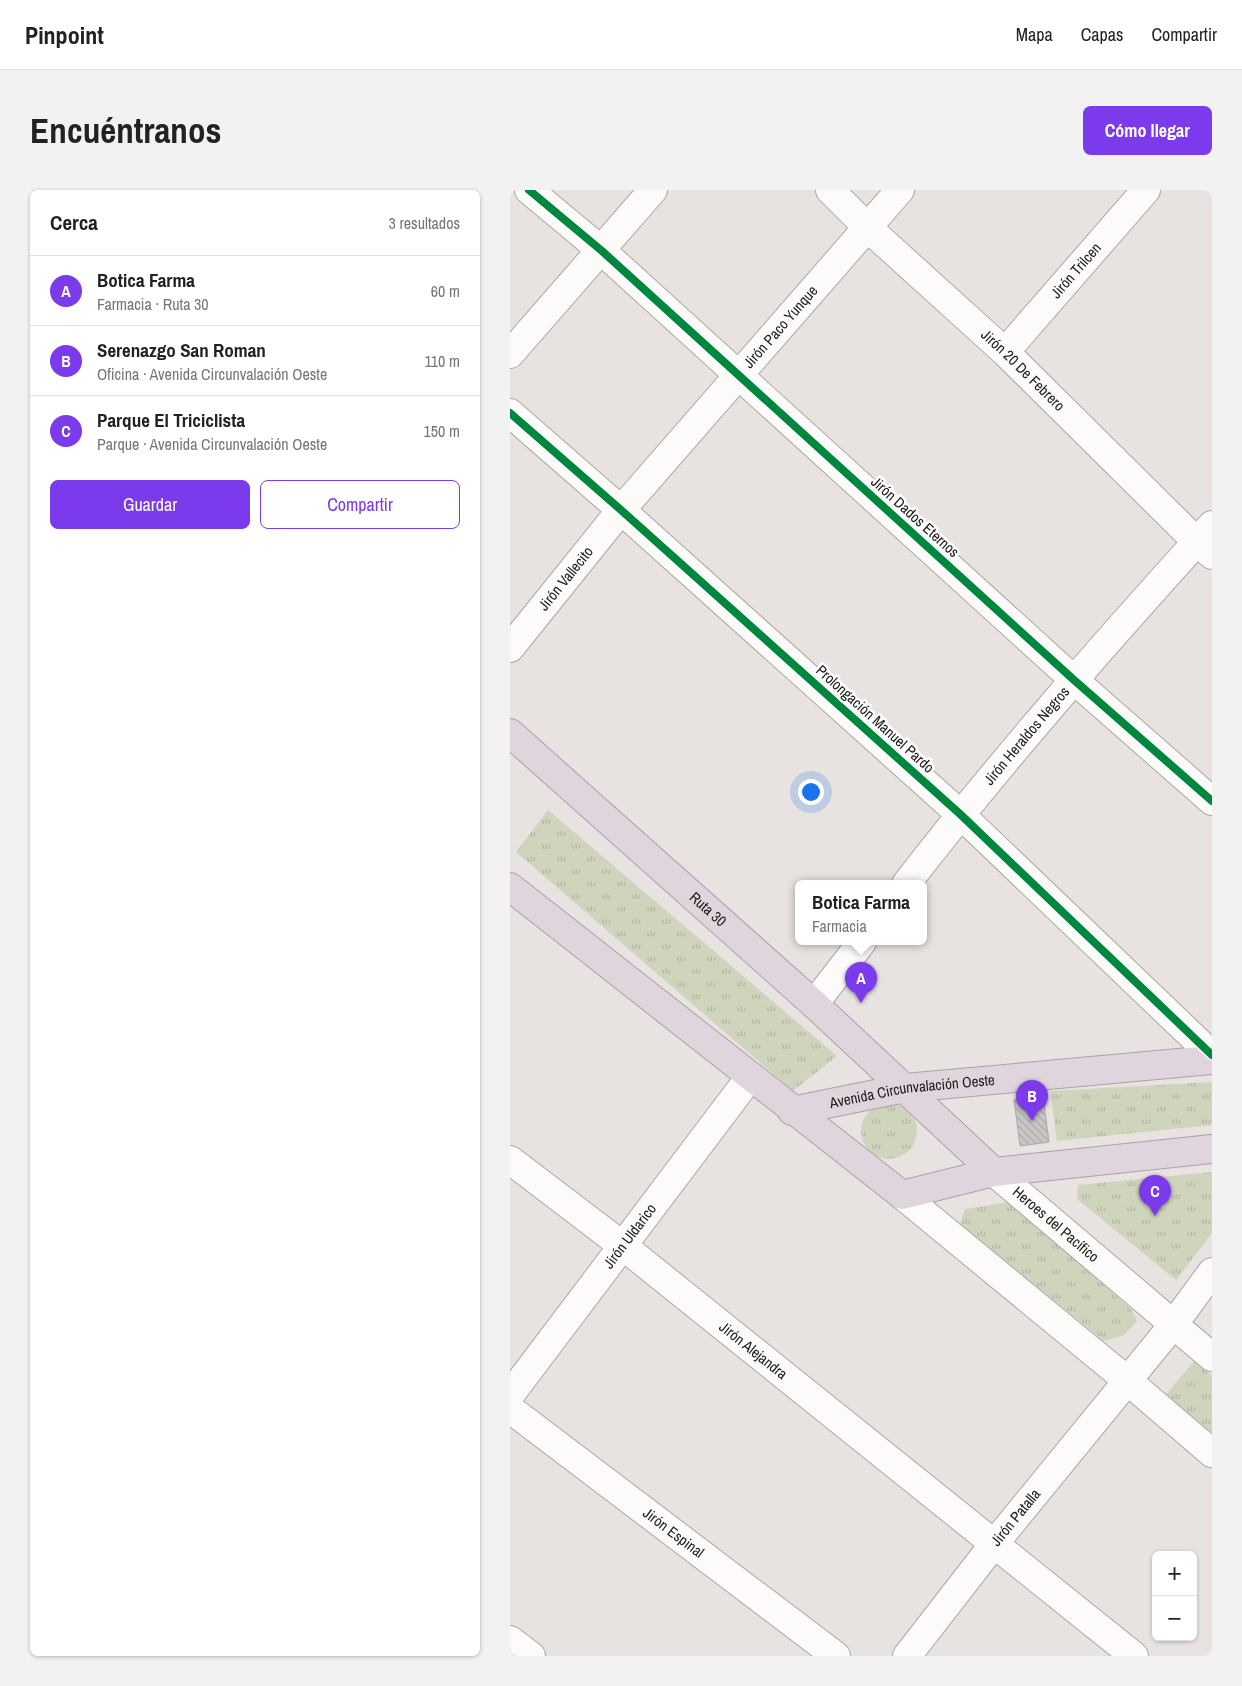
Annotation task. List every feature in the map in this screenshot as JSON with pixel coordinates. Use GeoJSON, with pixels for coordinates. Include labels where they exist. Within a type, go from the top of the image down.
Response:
{"type":"FeatureCollection","features":[{"type":"Feature","properties":{"kind":"highway","name":"Ruta 30"},"geometry":{"type":"LineString","coordinates":[[510,733],[814,1004],[905,1088]]}},
{"type":"Feature","properties":{"kind":"highway"},"geometry":{"type":"LineString","coordinates":[[510,887],[792,1111],[902,1195],[994,1172],[1212,1150]]}},
{"type":"Feature","properties":{"kind":"highway","name":"Avenida Circunvalación Oeste"},"geometry":{"type":"LineString","coordinates":[[792,1111],[905,1088],[1212,1060]]}},
{"type":"Feature","properties":{"kind":"highway","name":"Heroes del Pacífico"},"geometry":{"type":"LineString","coordinates":[[905,1088],[994,1172]]}},
{"type":"Feature","properties":{"kind":"street","name":"Jirón Dados Eternos"},"geometry":{"type":"LineString","coordinates":[[529,190],[602,251],[1074,680],[1212,801]]}},
{"type":"Feature","properties":{"kind":"street"},"geometry":{"type":"LineString","coordinates":[[510,354],[602,251],[653,190]]}},
{"type":"Feature","properties":{"kind":"street","name":"Jirón 20 De Febrero"},"geometry":{"type":"LineString","coordinates":[[830,190],[868,228],[1005,352],[1207,541]]}},
{"type":"Feature","properties":{"kind":"street","name":"Jirón Paco Yunque"},"geometry":{"type":"LineString","coordinates":[[621,510],[900,190]]}},
{"type":"Feature","properties":{"kind":"street","name":"Jirón Trilcen"},"geometry":{"type":"LineString","coordinates":[[1005,352],[1146,190]]}},
{"type":"Feature","properties":{"kind":"street","name":"Prolongación Manuel Pardo"},"geometry":{"type":"LineString","coordinates":[[510,413],[960,814],[1212,1055]]}},
{"type":"Feature","properties":{"kind":"street","name":"Jirón Vallecito"},"geometry":{"type":"LineString","coordinates":[[510,648],[621,510]]}},
{"type":"Feature","properties":{"kind":"street","name":"Jirón Heraldos Negros"},"geometry":{"type":"LineString","coordinates":[[909,880],[960,814],[1074,680],[1207,541]]}},
{"type":"Feature","properties":{"kind":"street"},"geometry":{"type":"LineString","coordinates":[[814,1004],[860,945]]}},
{"type":"Feature","properties":{"kind":"street","name":"Jirón Uldarico"},"geometry":{"type":"LineString","coordinates":[[510,1396],[750,1077]]}},
{"type":"Feature","properties":{"kind":"street","name":"Jirón Alejandra"},"geometry":{"type":"LineString","coordinates":[[510,1160],[623,1246],[1134,1656]]}},
{"type":"Feature","properties":{"kind":"street","name":"Heroes del Pacífico"},"geometry":{"type":"LineString","coordinates":[[994,1172],[1212,1357]]}},
{"type":"Feature","properties":{"kind":"street"},"geometry":{"type":"LineString","coordinates":[[902,1195],[1128,1381],[1212,1453]]}},
{"type":"Feature","properties":{"kind":"street","name":"Jirón Patalla"},"geometry":{"type":"LineString","coordinates":[[907,1656],[994,1544],[1173,1325],[1212,1272]]}},
{"type":"Feature","properties":{"kind":"street","name":"Jirón Espinal"},"geometry":{"type":"LineString","coordinates":[[510,1409],[836,1656]]}},
{"type":"Feature","properties":{"kind":"street"},"geometry":{"type":"LineString","coordinates":[[510,1640],[531,1656]]}},
{"type":"Feature","properties":{"kind":"green space"},"geometry":{"type":"Polygon","coordinates":[[[548,810],[837,1056],[793,1091],[516,852],[548,810]]]}},
{"type":"Feature","properties":{"kind":"green space"},"geometry":{"type":"Polygon","coordinates":[[[1212,1082],[1212,1125],[1057,1141],[1050,1091],[1212,1082]]]}},
{"type":"Feature","properties":{"kind":"green space"},"geometry":{"type":"Polygon","coordinates":[[[883,1103],[895,1103],[905,1107],[913,1115],[917,1131],[913,1147],[905,1155],[895,1159],[883,1159],[873,1155],[865,1147],[861,1137],[861,1125],[865,1115],[873,1107],[883,1103]]]}},
{"type":"Feature","properties":{"kind":"green space"},"geometry":{"type":"Polygon","coordinates":[[[1212,1172],[1212,1233],[1176,1280],[1077,1199],[1078,1185],[1212,1172]]]}},
{"type":"Feature","properties":{"kind":"green space"},"geometry":{"type":"Polygon","coordinates":[[[1010,1202],[1132,1310],[1137,1321],[1124,1335],[1104,1341],[960,1224],[965,1209],[1010,1202]]]}},
{"type":"Feature","properties":{"kind":"green space"},"geometry":{"type":"Polygon","coordinates":[[[1194,1361],[1212,1376],[1212,1439],[1163,1398],[1194,1361]]]}},
{"type":"Feature","properties":{"kind":"building"},"geometry":{"type":"Polygon","coordinates":[[[1043,1096],[1049,1142],[1020,1146],[1014,1100],[1043,1096]]]}},
{"type":"Feature","properties":{"kind":"cycle path"},"geometry":{"type":"LineString","coordinates":[[529,190],[602,251],[1074,680],[1212,801]]}},
{"type":"Feature","properties":{"kind":"cycle path"},"geometry":{"type":"LineString","coordinates":[[510,413],[960,814],[1212,1055]]}},
{"type":"Feature","properties":{"kind":"place","name":"Botica Farma"},"geometry":{"type":"Point","coordinates":[861,1003]}},
{"type":"Feature","properties":{"kind":"place","name":"Serenazgo San Roman"},"geometry":{"type":"Point","coordinates":[1032,1121]}},
{"type":"Feature","properties":{"kind":"place","name":"Parque El Triciclista"},"geometry":{"type":"Point","coordinates":[1155,1216]}}]}
